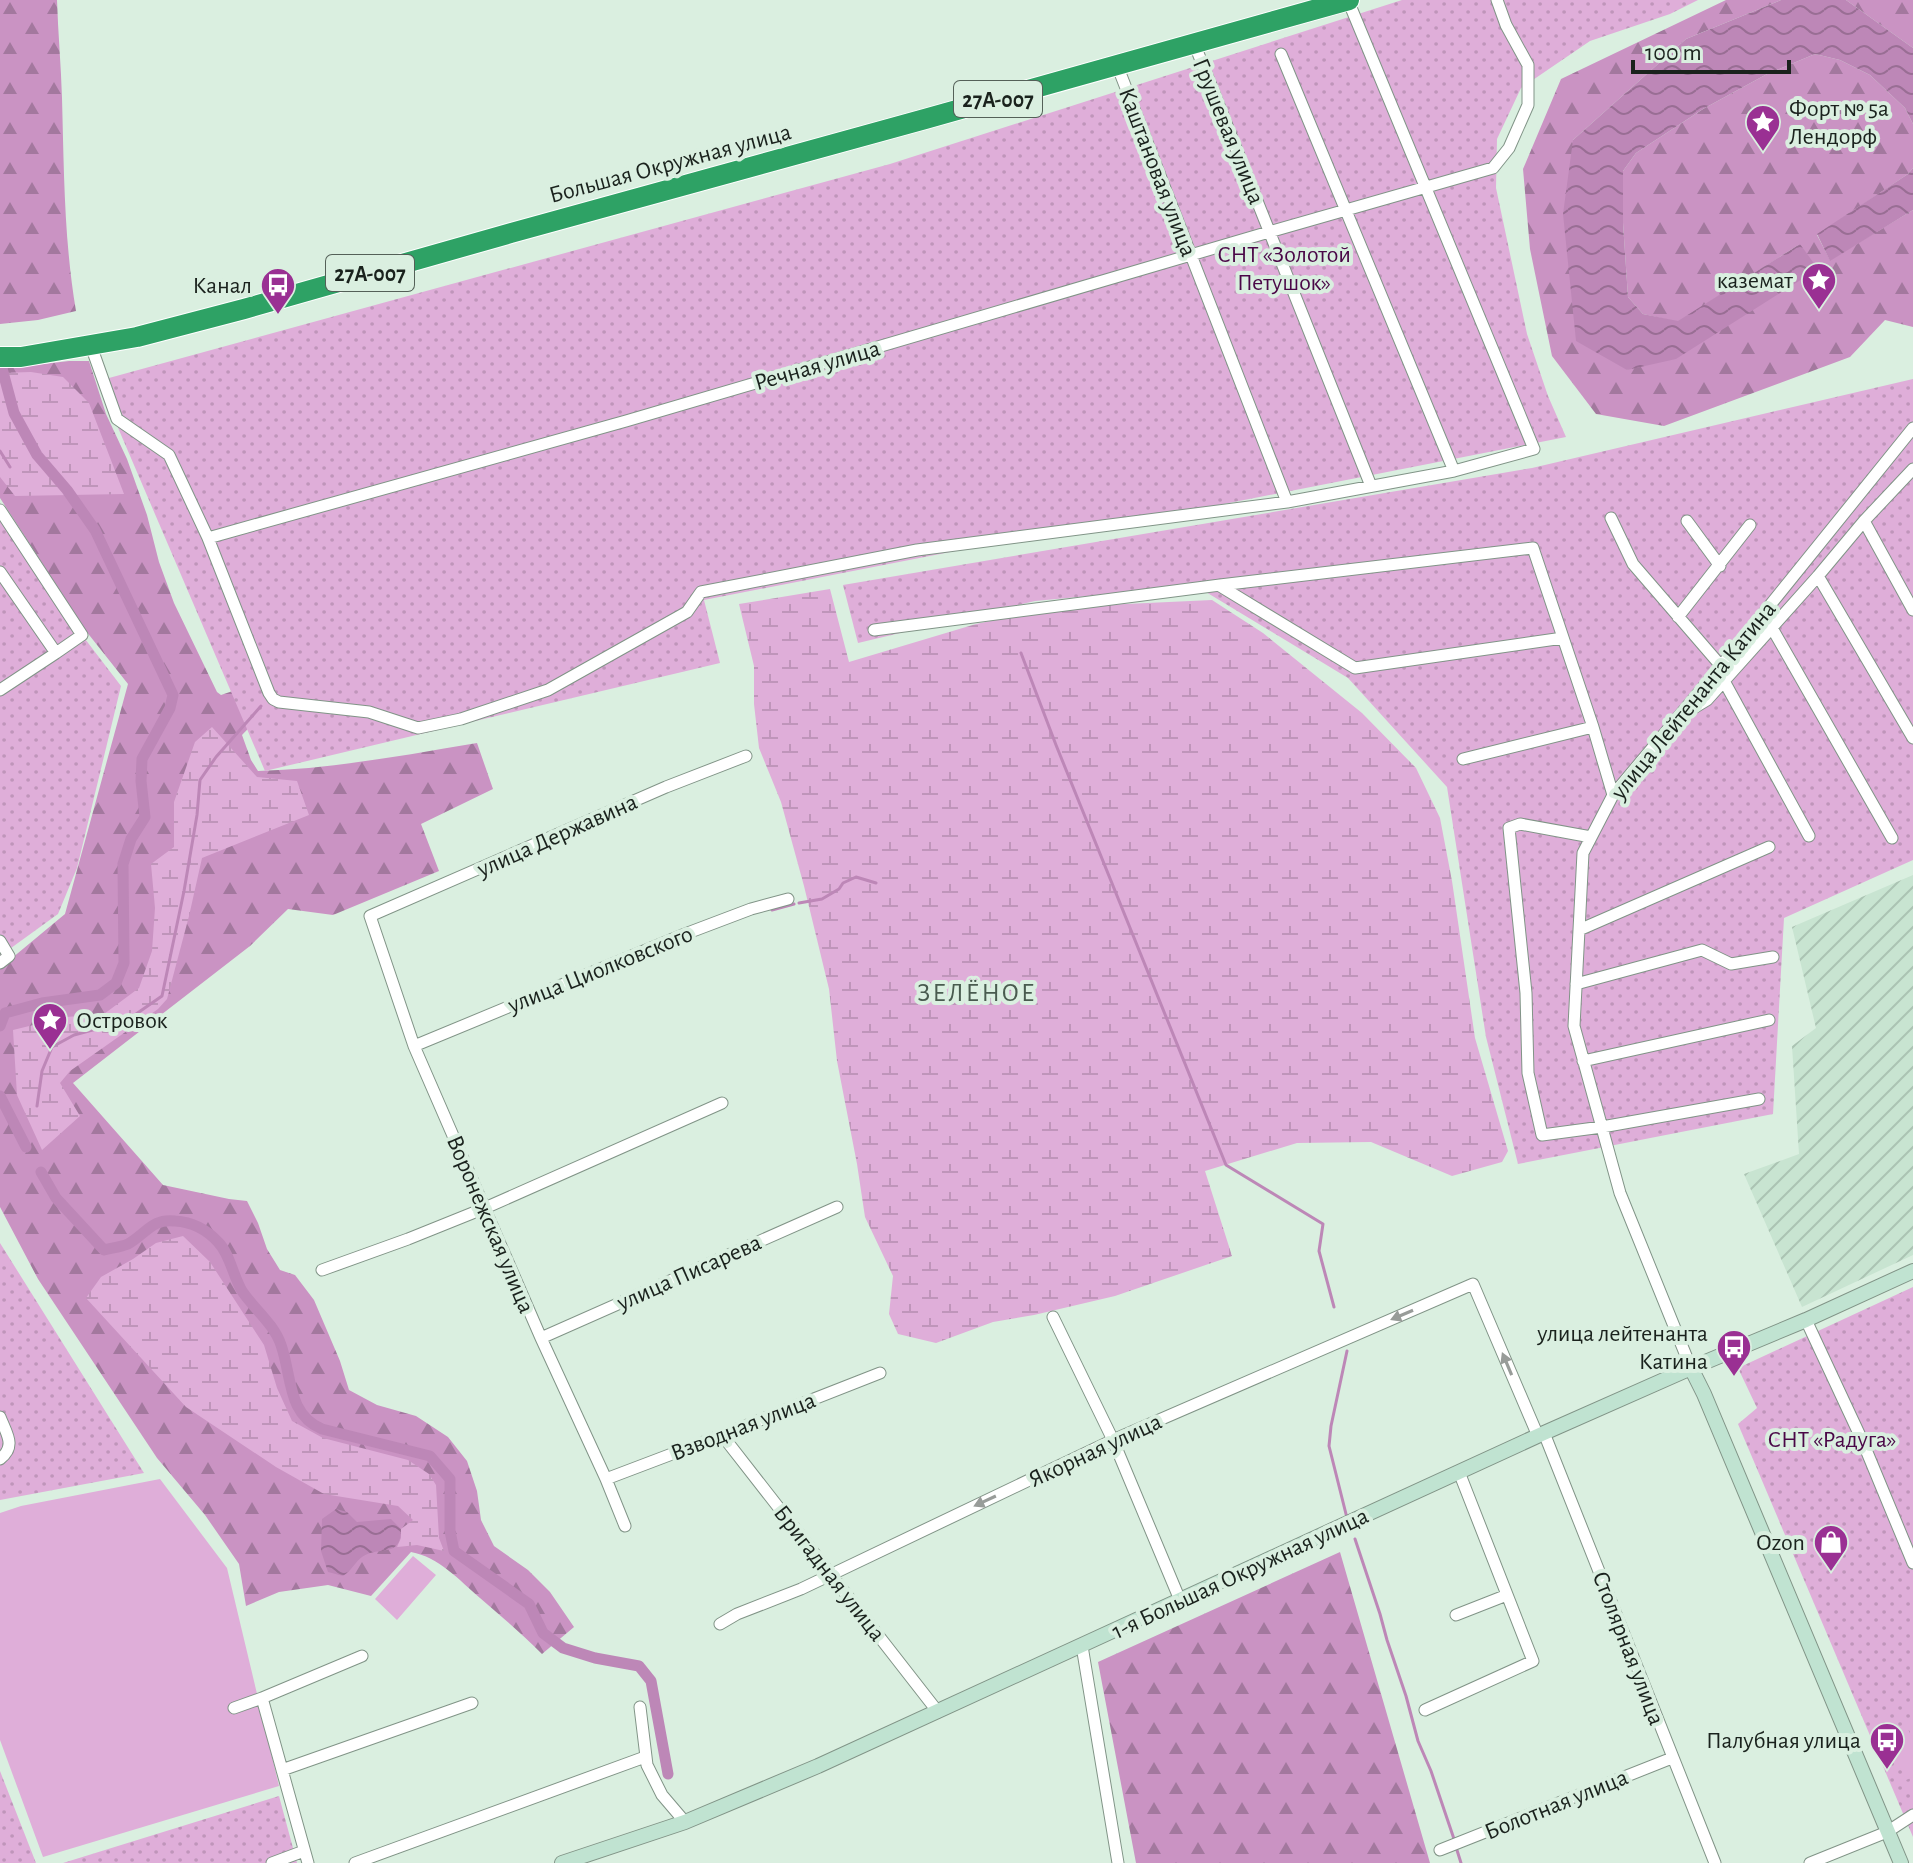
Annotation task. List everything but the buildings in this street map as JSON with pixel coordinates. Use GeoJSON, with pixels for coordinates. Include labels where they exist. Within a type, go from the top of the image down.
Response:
{"type":"FeatureCollection","features":[{"type":"Feature","properties":{"kind":"highway","name":"Большая Окружная улица"},"geometry":{"type":"LineString","coordinates":[[10,357],[137,337],[244,309],[1194,43],[1351,5]]}},
{"type":"Feature","properties":{"kind":"street","name":"Речная улица"},"geometry":{"type":"LineString","coordinates":[[208,538],[640,417],[1493,168],[1509,148],[1528,105],[1528,65],[1506,25],[1497,0]]}},
{"type":"Feature","properties":{"kind":"street"},"geometry":{"type":"LineString","coordinates":[[91,346],[117,419],[169,455],[208,538],[273,699],[369,712],[418,728],[461,719],[548,690],[687,612],[701,592],[917,550],[1287,502],[1454,471],[1534,449],[1351,5]]}},
{"type":"Feature","properties":{"kind":"street","name":"Грушевая улица"},"geometry":{"type":"LineString","coordinates":[[1194,43],[1371,486]]}},
{"type":"Feature","properties":{"kind":"street"},"geometry":{"type":"LineString","coordinates":[[1281,54],[1454,471]]}},
{"type":"Feature","properties":{"kind":"street","name":"Каштановая улица"},"geometry":{"type":"LineString","coordinates":[[1117,65],[1287,502]]}},
{"type":"Feature","properties":{"kind":"street","name":"улица Лейтенанта Катина"},"geometry":{"type":"LineString","coordinates":[[1901,1863],[1620,1193],[1574,1026],[1583,853],[1613,795],[1913,428]]}},
{"type":"Feature","properties":{"kind":"street"},"geometry":{"type":"LineString","coordinates":[[1676,718],[1707,700],[1864,521],[1912,473]]}},
{"type":"Feature","properties":{"kind":"street"},"geometry":{"type":"LineString","coordinates":[[0,510],[82,635],[0,690]]}},
{"type":"Feature","properties":{"kind":"street"},"geometry":{"type":"LineString","coordinates":[[1611,518],[1633,564],[1721,666]]}},
{"type":"Feature","properties":{"kind":"street"},"geometry":{"type":"LineString","coordinates":[[1687,521],[1720,566]]}},
{"type":"Feature","properties":{"kind":"street"},"geometry":{"type":"LineString","coordinates":[[1864,521],[1913,610]]}},
{"type":"Feature","properties":{"kind":"street"},"geometry":{"type":"LineString","coordinates":[[1678,617],[1750,525]]}},
{"type":"Feature","properties":{"kind":"street"},"geometry":{"type":"LineString","coordinates":[[874,630],[1533,548],[1613,795]]}},
{"type":"Feature","properties":{"kind":"street"},"geometry":{"type":"LineString","coordinates":[[0,572],[56,653]]}},
{"type":"Feature","properties":{"kind":"street"},"geometry":{"type":"LineString","coordinates":[[1818,576],[1913,738]]}},
{"type":"Feature","properties":{"kind":"street"},"geometry":{"type":"LineString","coordinates":[[1220,585],[1355,668],[1563,638]]}},
{"type":"Feature","properties":{"kind":"street"},"geometry":{"type":"LineString","coordinates":[[1772,628],[1892,838]]}},
{"type":"Feature","properties":{"kind":"street"},"geometry":{"type":"LineString","coordinates":[[1724,681],[1809,836]]}},
{"type":"Feature","properties":{"kind":"street"},"geometry":{"type":"LineString","coordinates":[[1463,759],[1593,727]]}},
{"type":"Feature","properties":{"kind":"street","name":"улица Державина"},"geometry":{"type":"LineString","coordinates":[[370,916],[652,793],[746,756]]}},
{"type":"Feature","properties":{"kind":"street"},"geometry":{"type":"LineString","coordinates":[[1591,837],[1520,824],[1509,828],[1526,993],[1528,1073],[1542,1135],[1759,1099]]}},
{"type":"Feature","properties":{"kind":"street"},"geometry":{"type":"LineString","coordinates":[[1579,930],[1769,847]]}},
{"type":"Feature","properties":{"kind":"street","name":"улица Циолковского"},"geometry":{"type":"LineString","coordinates":[[414,1046],[685,934],[751,909],[788,899]]}},
{"type":"Feature","properties":{"kind":"street","name":"Воронежская улица"},"geometry":{"type":"LineString","coordinates":[[370,916],[414,1046],[625,1526]]}},
{"type":"Feature","properties":{"kind":"street"},"geometry":{"type":"LineString","coordinates":[[0,941],[9,956],[0,963]]}},
{"type":"Feature","properties":{"kind":"street"},"geometry":{"type":"LineString","coordinates":[[1576,984],[1702,950],[1731,964],[1773,957]]}},
{"type":"Feature","properties":{"kind":"street"},"geometry":{"type":"LineString","coordinates":[[1583,1061],[1769,1020]]}},
{"type":"Feature","properties":{"kind":"street"},"geometry":{"type":"LineString","coordinates":[[322,1270],[485,1208],[722,1103]]}},
{"type":"Feature","properties":{"kind":"street","name":"улица Писарева"},"geometry":{"type":"LineString","coordinates":[[541,1338],[837,1207]]}},
{"type":"Feature","properties":{"kind":"street","name":"1-я Большая Окружная улица"},"geometry":{"type":"LineString","coordinates":[[562,1863],[685,1822],[818,1766],[1541,1434],[1912,1275]]}},
{"type":"Feature","properties":{"kind":"street","name":"Столярная улица"},"geometry":{"type":"LineString","coordinates":[[1473,1284],[1541,1434],[1715,1863]]}},
{"type":"Feature","properties":{"kind":"street","name":"Якорная улица"},"geometry":{"type":"LineString","coordinates":[[720,1624],[1113,1440],[1473,1284]]}},
{"type":"Feature","properties":{"kind":"street"},"geometry":{"type":"LineString","coordinates":[[1053,1317],[1113,1440],[1180,1600]]}},
{"type":"Feature","properties":{"kind":"street"},"geometry":{"type":"LineString","coordinates":[[1806,1320],[1862,1440],[1913,1563]]}},
{"type":"Feature","properties":{"kind":"street","name":"Взводная улица"},"geometry":{"type":"LineString","coordinates":[[606,1479],[880,1373]]}},
{"type":"Feature","properties":{"kind":"street"},"geometry":{"type":"LineString","coordinates":[[0,1417],[10,1443],[9,1451],[0,1459]]}},
{"type":"Feature","properties":{"kind":"street","name":"Бригадная улица"},"geometry":{"type":"LineString","coordinates":[[722,1435],[938,1712]]}},
{"type":"Feature","properties":{"kind":"street"},"geometry":{"type":"LineString","coordinates":[[1425,1710],[1533,1661],[1459,1472]]}},
{"type":"Feature","properties":{"kind":"street"},"geometry":{"type":"LineString","coordinates":[[1456,1615],[1507,1595]]}},
{"type":"Feature","properties":{"kind":"street"},"geometry":{"type":"LineString","coordinates":[[1082,1646],[1118,1863]]}},
{"type":"Feature","properties":{"kind":"street"},"geometry":{"type":"LineString","coordinates":[[234,1708],[362,1656]]}},
{"type":"Feature","properties":{"kind":"street"},"geometry":{"type":"LineString","coordinates":[[262,1698],[306,1857],[272,1863]]}},
{"type":"Feature","properties":{"kind":"street"},"geometry":{"type":"LineString","coordinates":[[282,1770],[472,1703]]}},
{"type":"Feature","properties":{"kind":"street"},"geometry":{"type":"LineString","coordinates":[[640,1707],[647,1765],[662,1795],[685,1822]]}},
{"type":"Feature","properties":{"kind":"street"},"geometry":{"type":"LineString","coordinates":[[355,1863],[645,1757]]}},
{"type":"Feature","properties":{"kind":"street","name":"Болотная улица"},"geometry":{"type":"LineString","coordinates":[[1440,1850],[1672,1758]]}},
{"type":"Feature","properties":{"kind":"street"},"geometry":{"type":"LineString","coordinates":[[1810,1863],[1887,1832],[1913,1815]]}},
{"type":"Feature","properties":{"kind":"shaded area"},"geometry":{"type":"Polygon","coordinates":[[[1913,875],[1913,1255],[1802,1307],[1744,1174],[1799,1154],[1792,1046],[1816,1028],[1792,927],[1913,875]]]}},
{"type":"Feature","properties":{"kind":"green space"},"geometry":{"type":"Polygon","coordinates":[[[0,0],[57,0],[67,232],[76,311],[38,320],[0,324],[0,0]]]}},
{"type":"Feature","properties":{"kind":"green space","name":"СНТ «Золотой Петушок»"},"geometry":{"type":"Polygon","coordinates":[[[1402,0],[1698,0],[1670,14],[1590,41],[1521,88],[1497,139],[1496,188],[1527,334],[1566,437],[1122,524],[1043,534],[704,600],[720,663],[265,771],[98,381],[890,164],[1402,0]]]}},
{"type":"Feature","properties":{"kind":"green space"},"geometry":{"type":"Polygon","coordinates":[[[1726,0],[1781,0],[1686,39],[1573,140],[1627,370],[1800,244],[1678,322],[1643,314],[1628,297],[1623,171],[1636,153],[1703,109],[1767,74],[1815,54],[1840,60],[1870,75],[1905,108],[1913,124],[1913,168],[1908,174],[1817,235],[1830,260],[1913,210],[1913,327],[1885,320],[1850,357],[1664,426],[1596,414],[1552,356],[1530,249],[1523,169],[1561,79],[1726,0]]]}},
{"type":"Feature","properties":{"kind":"green space"},"geometry":{"type":"Polygon","coordinates":[[[1846,0],[1913,0],[1913,48],[1846,0]]]}},
{"type":"Feature","properties":{"kind":"green space"},"geometry":{"type":"Polygon","coordinates":[[[89,361],[106,414],[127,459],[147,515],[174,603],[217,692],[221,695],[259,682],[269,707],[242,735],[258,771],[396,757],[477,743],[493,789],[421,824],[439,871],[333,915],[288,909],[250,946],[73,1083],[163,1185],[247,1201],[267,1249],[280,1270],[295,1275],[314,1300],[349,1390],[377,1405],[416,1416],[448,1437],[467,1461],[477,1491],[481,1520],[494,1546],[528,1570],[550,1592],[574,1627],[542,1654],[448,1570],[431,1559],[411,1552],[371,1596],[328,1585],[279,1592],[246,1606],[239,1564],[205,1515],[157,1458],[38,1279],[0,1207],[0,968],[65,914],[128,684],[86,631],[0,498],[0,369],[89,361]]]}},
{"type":"Feature","properties":{"kind":"green space"},"geometry":{"type":"Polygon","coordinates":[[[31,372],[63,377],[89,403],[124,494],[15,496],[0,477],[0,373],[31,372]]]}},
{"type":"Feature","properties":{"kind":"green space"},"geometry":{"type":"Polygon","coordinates":[[[1913,379],[1913,860],[1784,918],[1773,1114],[1518,1164],[1486,1037],[1447,787],[1348,678],[1196,586],[1035,601],[858,643],[843,585],[1532,468],[1913,379]]]}},
{"type":"Feature","properties":{"kind":"green space"},"geometry":{"type":"Polygon","coordinates":[[[0,508],[82,635],[121,686],[77,868],[58,914],[0,956],[0,508]]]}},
{"type":"Feature","properties":{"kind":"green space"},"geometry":{"type":"Polygon","coordinates":[[[830,589],[849,662],[976,624],[1029,613],[1104,605],[1212,600],[1263,633],[1362,713],[1416,768],[1440,818],[1475,1038],[1508,1151],[1502,1162],[1452,1176],[1371,1142],[1297,1143],[1205,1171],[1232,1256],[1115,1296],[993,1322],[936,1343],[898,1334],[889,1314],[893,1276],[865,1217],[837,1061],[829,989],[781,802],[759,748],[754,666],[739,604],[830,589]]]}},
{"type":"Feature","properties":{"kind":"green space"},"geometry":{"type":"Polygon","coordinates":[[[212,727],[257,777],[297,781],[309,815],[202,858],[167,999],[158,1009],[70,1071],[60,1083],[80,1116],[42,1150],[17,1095],[13,1030],[66,1017],[104,1014],[139,988],[152,951],[155,908],[151,864],[174,847],[174,802],[195,742],[212,727]]]}},
{"type":"Feature","properties":{"kind":"green space"},"geometry":{"type":"Polygon","coordinates":[[[183,1236],[210,1262],[264,1345],[277,1388],[292,1421],[323,1438],[408,1460],[429,1474],[436,1485],[439,1538],[444,1551],[417,1545],[397,1547],[401,1529],[413,1520],[398,1506],[324,1494],[276,1467],[186,1407],[86,1298],[101,1277],[156,1243],[183,1236]]]}},
{"type":"Feature","properties":{"kind":"green space"},"geometry":{"type":"Polygon","coordinates":[[[0,1243],[144,1473],[0,1500],[0,1243]]]}},
{"type":"Feature","properties":{"kind":"green space","name":"СНТ «Радуга»"},"geometry":{"type":"Polygon","coordinates":[[[1913,1287],[1913,1837],[1738,1424],[1757,1408],[1738,1368],[1913,1287]]]}},
{"type":"Feature","properties":{"kind":"green space"},"geometry":{"type":"Polygon","coordinates":[[[160,1479],[227,1568],[279,1786],[43,1857],[0,1740],[0,1513],[21,1506],[160,1479]]]}},
{"type":"Feature","properties":{"kind":"green space"},"geometry":{"type":"Polygon","coordinates":[[[1340,1552],[1430,1863],[1136,1863],[1098,1662],[1340,1552]]]}},
{"type":"Feature","properties":{"kind":"green space"},"geometry":{"type":"Polygon","coordinates":[[[413,1556],[436,1575],[397,1620],[375,1599],[413,1556]]]}},
{"type":"Feature","properties":{"kind":"green space"},"geometry":{"type":"Polygon","coordinates":[[[1908,1729],[1913,1740],[1913,1777],[1906,1780],[1887,1739],[1908,1729]]]}},
{"type":"Feature","properties":{"kind":"green space"},"geometry":{"type":"Polygon","coordinates":[[[0,1771],[36,1863],[0,1863],[0,1771]]]}},
{"type":"Feature","properties":{"kind":"green space"},"geometry":{"type":"Polygon","coordinates":[[[279,1796],[297,1863],[63,1863],[279,1796]]]}},
{"type":"Feature","properties":{"kind":"water"},"geometry":{"type":"Polygon","coordinates":[[[1781,0],[1846,0],[1913,48],[1913,124],[1905,108],[1870,75],[1840,60],[1815,54],[1767,74],[1703,109],[1636,153],[1623,171],[1623,223],[1628,297],[1643,314],[1678,321],[1800,244],[1818,269],[1676,359],[1627,370],[1576,341],[1563,214],[1573,140],[1686,39],[1781,0]]]}},
{"type":"Feature","properties":{"kind":"water"},"geometry":{"type":"Polygon","coordinates":[[[1913,168],[1913,210],[1830,261],[1817,234],[1913,168]]]}},
{"type":"Feature","properties":{"kind":"water"},"geometry":{"type":"Polygon","coordinates":[[[336,1509],[347,1512],[357,1522],[391,1519],[401,1529],[397,1544],[388,1550],[362,1557],[343,1576],[328,1572],[321,1551],[322,1519],[336,1509]]]}},
{"type":"Feature","properties":{"kind":"waterway"},"geometry":{"type":"LineString","coordinates":[[0,361],[14,413],[37,455],[95,530],[173,695],[170,708],[142,759],[145,817],[131,839],[123,864],[124,963],[116,983],[100,995],[42,1003],[5,1013],[0,1026]]}},
{"type":"Feature","properties":{"kind":"waterway"},"geometry":{"type":"LineString","coordinates":[[0,451],[10,467]]}},
{"type":"Feature","properties":{"kind":"waterway"},"geometry":{"type":"LineString","coordinates":[[1021,653],[1226,1165],[1323,1224],[1319,1251],[1334,1307]]}},
{"type":"Feature","properties":{"kind":"waterway"},"geometry":{"type":"LineString","coordinates":[[37,1106],[42,1071],[52,1047],[74,1035],[126,1021],[162,996],[184,891],[200,780],[261,706]]}},
{"type":"Feature","properties":{"kind":"waterway"},"geometry":{"type":"LineString","coordinates":[[799,903],[822,899],[856,877],[876,883]]}},
{"type":"Feature","properties":{"kind":"waterway"},"geometry":{"type":"LineString","coordinates":[[772,910],[794,904]]}},
{"type":"Feature","properties":{"kind":"waterway"},"geometry":{"type":"LineString","coordinates":[[0,1096],[26,1147]]}},
{"type":"Feature","properties":{"kind":"waterway"},"geometry":{"type":"LineString","coordinates":[[41,1172],[56,1198],[104,1250],[128,1244],[155,1224],[167,1221],[193,1225],[214,1238],[226,1253],[242,1291],[278,1337],[292,1393],[302,1414],[322,1429],[430,1456],[450,1479],[450,1531],[454,1551],[529,1604],[543,1633],[563,1648],[639,1666],[651,1681],[668,1774]]}},
{"type":"Feature","properties":{"kind":"waterway"},"geometry":{"type":"LineString","coordinates":[[1347,1351],[1329,1446],[1347,1518]]}},
{"type":"Feature","properties":{"kind":"waterway"},"geometry":{"type":"LineString","coordinates":[[1355,1539],[1418,1741],[1454,1839]]}},
{"type":"Feature","properties":{"kind":"waterway"},"geometry":{"type":"LineString","coordinates":[[1456,1847],[1461,1863]]}},
{"type":"Feature","properties":{"kind":"place","name":"Форт № 5а Лендорф"},"geometry":{"type":"Point","coordinates":[1763,153]}},
{"type":"Feature","properties":{"kind":"place","name":"каземат"},"geometry":{"type":"Point","coordinates":[1819,311]}},
{"type":"Feature","properties":{"kind":"place","name":"Канал"},"geometry":{"type":"Point","coordinates":[278,316]}},
{"type":"Feature","properties":{"kind":"place","name":"Островок"},"geometry":{"type":"Point","coordinates":[50,1051]}},
{"type":"Feature","properties":{"kind":"place","name":"улица лейтенанта Катина"},"geometry":{"type":"Point","coordinates":[1734,1378]}},
{"type":"Feature","properties":{"kind":"place","name":"Ozon"},"geometry":{"type":"Point","coordinates":[1831,1573]}},
{"type":"Feature","properties":{"kind":"place","name":"Палубная улица"},"geometry":{"type":"Point","coordinates":[1887,1771]}},
{"type":"Feature","properties":{"kind":"district","name":"ЗЕЛЁНОЕ"},"geometry":{"type":"Point","coordinates":[977,992]}}]}
